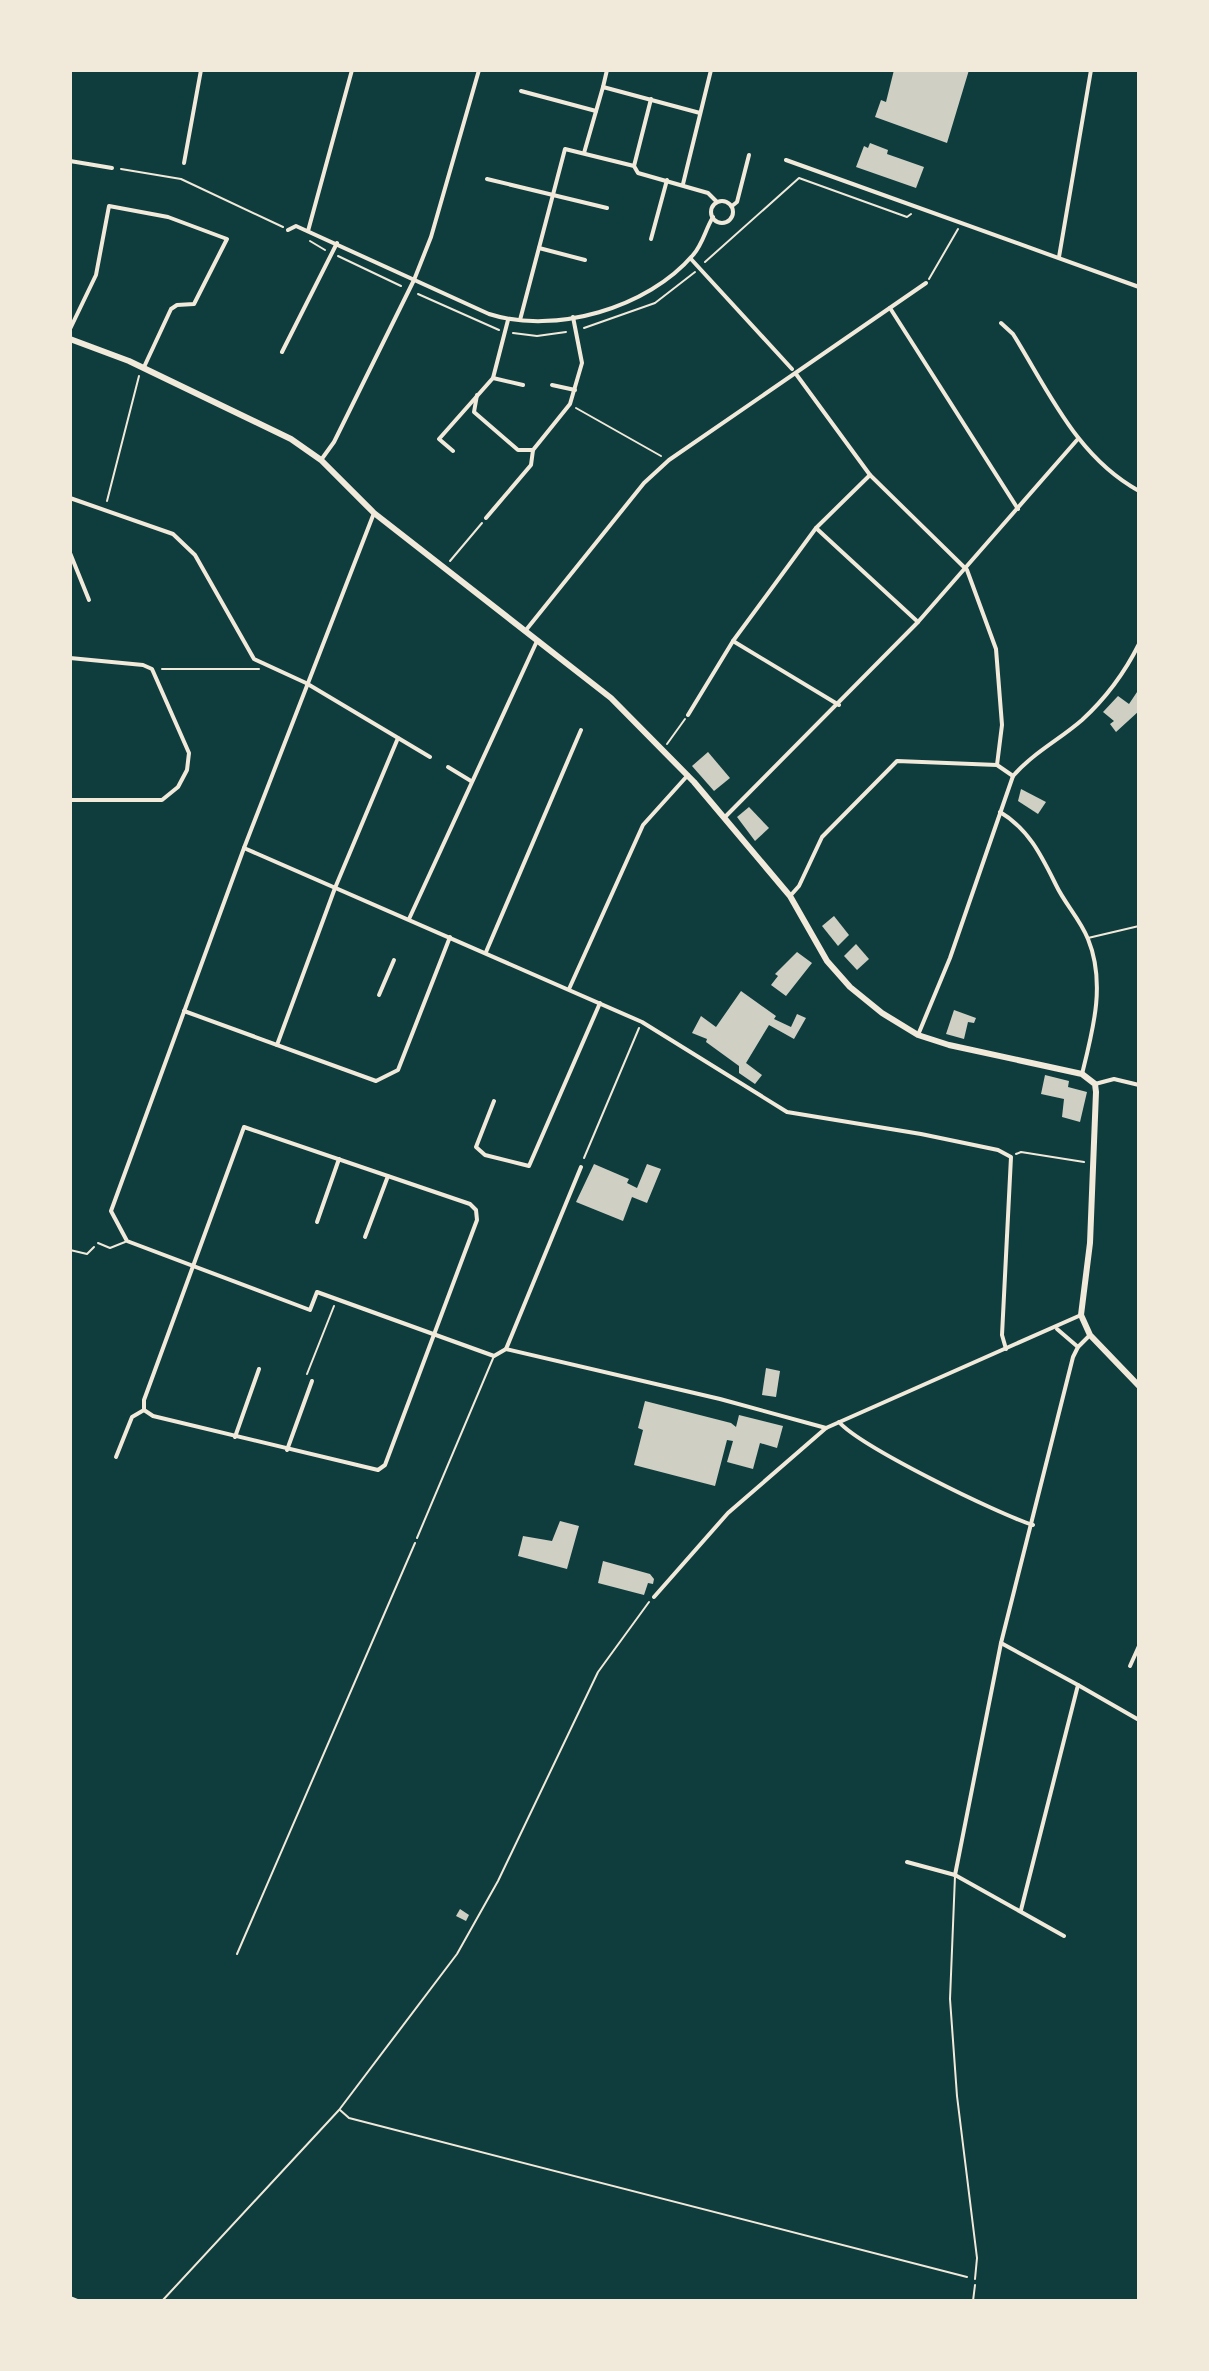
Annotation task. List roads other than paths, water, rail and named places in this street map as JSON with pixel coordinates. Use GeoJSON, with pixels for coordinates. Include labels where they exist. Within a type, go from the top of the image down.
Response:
{"type":"FeatureCollection","features":[{"type":"Feature","properties":{"kind":"street"},"geometry":{"type":"LineString","coordinates":[[184,163],[201,70]]}},
{"type":"Feature","properties":{"kind":"street"},"geometry":{"type":"LineString","coordinates":[[308,231],[352,70]]}},
{"type":"Feature","properties":{"kind":"street"},"geometry":{"type":"LineString","coordinates":[[321,460],[334,442],[410,290],[431,237],[479,70]]}},
{"type":"Feature","properties":{"kind":"street"},"geometry":{"type":"LineString","coordinates":[[584,154],[607,70]]}},
{"type":"Feature","properties":{"kind":"street"},"geometry":{"type":"LineString","coordinates":[[683,184],[711,70]]}},
{"type":"Feature","properties":{"kind":"street"},"geometry":{"type":"LineString","coordinates":[[1059,257],[1091,70]]}},
{"type":"Feature","properties":{"kind":"street"},"geometry":{"type":"LineString","coordinates":[[603,87],[700,113]]}},
{"type":"Feature","properties":{"kind":"street"},"geometry":{"type":"LineString","coordinates":[[521,91],[596,111]]}},
{"type":"Feature","properties":{"kind":"street"},"geometry":{"type":"LineString","coordinates":[[651,99],[634,166],[638,173],[683,184],[708,193],[717,202],[728,202],[732,206]]}},
{"type":"Feature","properties":{"kind":"street"},"geometry":{"type":"LineString","coordinates":[[519,321],[565,149],[634,166]]}},
{"type":"Feature","properties":{"kind":"street"},"geometry":{"type":"LineString","coordinates":[[713,217],[723,222],[728,220],[732,206],[737,202],[749,155]]}},
{"type":"Feature","properties":{"kind":"street"},"geometry":{"type":"LineString","coordinates":[[786,160],[1139,287]]}},
{"type":"Feature","properties":{"kind":"street"},"geometry":{"type":"LineString","coordinates":[[70,161],[112,168]]}},
{"type":"Feature","properties":{"kind":"street"},"geometry":{"type":"LineString","coordinates":[[487,179],[607,208]]}},
{"type":"Feature","properties":{"kind":"street"},"geometry":{"type":"LineString","coordinates":[[651,239],[667,180]]}},
{"type":"Feature","properties":{"kind":"street"},"geometry":{"type":"LineString","coordinates":[[288,230],[296,226],[414,280],[508,320],[519,321],[573,317],[651,291],[691,259],[713,217],[711,212],[717,202]]}},
{"type":"Feature","properties":{"kind":"street"},"geometry":{"type":"LineString","coordinates":[[70,329],[96,275],[109,206],[168,217],[227,239],[194,304],[177,305],[171,309],[143,368]]}},
{"type":"Feature","properties":{"kind":"street"},"geometry":{"type":"LineString","coordinates":[[282,352],[337,243]]}},
{"type":"Feature","properties":{"kind":"street"},"geometry":{"type":"LineString","coordinates":[[539,248],[585,260]]}},
{"type":"Feature","properties":{"kind":"street"},"geometry":{"type":"LineString","coordinates":[[691,259],[794,372],[870,475],[967,570],[996,649],[1002,720],[997,765]]}},
{"type":"Feature","properties":{"kind":"street"},"geometry":{"type":"LineString","coordinates":[[526,630],[644,483],[669,460],[926,283]]}},
{"type":"Feature","properties":{"kind":"street"},"geometry":{"type":"LineString","coordinates":[[890,308],[1018,509]]}},
{"type":"Feature","properties":{"kind":"street"},"geometry":{"type":"LineString","coordinates":[[486,518],[531,465],[533,450],[570,404],[582,363],[573,317]]}},
{"type":"Feature","properties":{"kind":"street"},"geometry":{"type":"LineString","coordinates":[[453,451],[439,439],[493,378],[508,320]]}},
{"type":"Feature","properties":{"kind":"street"},"geometry":{"type":"LineString","coordinates":[[1001,323],[1013,334],[1077,440],[1100,464],[1139,491]]}},
{"type":"Feature","properties":{"kind":"street"},"geometry":{"type":"LineString","coordinates":[[70,339],[143,368],[261,422],[321,460],[374,513],[611,698],[725,817],[790,896],[827,961],[850,987],[918,1035],[1082,1074],[1095,1084]]}},
{"type":"Feature","properties":{"kind":"street"},"geometry":{"type":"LineString","coordinates":[[493,378],[523,385]]}},
{"type":"Feature","properties":{"kind":"street"},"geometry":{"type":"LineString","coordinates":[[552,385],[575,390]]}},
{"type":"Feature","properties":{"kind":"street"},"geometry":{"type":"LineString","coordinates":[[478,395],[474,412],[518,450],[533,450]]}},
{"type":"Feature","properties":{"kind":"street"},"geometry":{"type":"LineString","coordinates":[[725,817],[839,705],[967,570],[1077,440]]}},
{"type":"Feature","properties":{"kind":"street"},"geometry":{"type":"LineString","coordinates":[[688,715],[733,641],[816,528],[870,475]]}},
{"type":"Feature","properties":{"kind":"street"},"geometry":{"type":"LineString","coordinates":[[70,498],[157,526],[186,543],[245,646],[266,667],[306,683],[430,757]]}},
{"type":"Feature","properties":{"kind":"street"},"geometry":{"type":"LineString","coordinates":[[374,513],[306,683],[111,1211],[127,1241],[193,1267],[310,1310],[317,1292],[494,1356],[506,1349],[581,1167]]}},
{"type":"Feature","properties":{"kind":"street"},"geometry":{"type":"LineString","coordinates":[[816,528],[918,622]]}},
{"type":"Feature","properties":{"kind":"street"},"geometry":{"type":"LineString","coordinates":[[70,553],[89,600]]}},
{"type":"Feature","properties":{"kind":"street"},"geometry":{"type":"LineString","coordinates":[[409,919],[538,640]]}},
{"type":"Feature","properties":{"kind":"street"},"geometry":{"type":"LineString","coordinates":[[733,641],[839,705]]}},
{"type":"Feature","properties":{"kind":"street"},"geometry":{"type":"LineString","coordinates":[[918,1035],[950,958],[1013,776],[1026,760],[1081,720],[1107,693],[1139,644]]}},
{"type":"Feature","properties":{"kind":"street"},"geometry":{"type":"LineString","coordinates":[[70,658],[143,665],[152,669],[189,753],[187,770],[178,787],[162,800],[70,800]]}},
{"type":"Feature","properties":{"kind":"street"},"geometry":{"type":"LineString","coordinates":[[485,953],[581,730]]}},
{"type":"Feature","properties":{"kind":"street"},"geometry":{"type":"LineString","coordinates":[[277,1045],[335,888],[398,738]]}},
{"type":"Feature","properties":{"kind":"street"},"geometry":{"type":"LineString","coordinates":[[790,896],[799,886],[822,837],[897,761],[997,765],[1013,776]]}},
{"type":"Feature","properties":{"kind":"street"},"geometry":{"type":"LineString","coordinates":[[448,767],[471,781]]}},
{"type":"Feature","properties":{"kind":"street"},"geometry":{"type":"LineString","coordinates":[[569,989],[643,825],[688,775]]}},
{"type":"Feature","properties":{"kind":"street"},"geometry":{"type":"LineString","coordinates":[[1000,812],[1014,820],[1031,838],[1087,938],[1097,992],[1082,1074]]}},
{"type":"Feature","properties":{"kind":"street"},"geometry":{"type":"LineString","coordinates":[[244,848],[642,1022],[787,1112],[983,1147],[1011,1157],[1002,1335],[1006,1349]]}},
{"type":"Feature","properties":{"kind":"street"},"geometry":{"type":"LineString","coordinates":[[184,1011],[376,1081],[398,1070],[450,937]]}},
{"type":"Feature","properties":{"kind":"street"},"geometry":{"type":"LineString","coordinates":[[379,995],[394,960]]}},
{"type":"Feature","properties":{"kind":"street"},"geometry":{"type":"LineString","coordinates":[[494,1101],[476,1147],[485,1155],[529,1166],[600,1003]]}},
{"type":"Feature","properties":{"kind":"street"},"geometry":{"type":"LineString","coordinates":[[1095,1084],[1114,1079],[1139,1085]]}},
{"type":"Feature","properties":{"kind":"street"},"geometry":{"type":"LineString","coordinates":[[1095,1084],[1090,1243],[1081,1315],[1090,1335],[1139,1386]]}},
{"type":"Feature","properties":{"kind":"street"},"geometry":{"type":"LineString","coordinates":[[244,1127],[470,1204],[476,1210],[477,1220],[385,1465],[370,1471],[153,1416],[144,1410],[144,1400],[244,1127]]}},
{"type":"Feature","properties":{"kind":"street"},"geometry":{"type":"LineString","coordinates":[[317,1222],[339,1159]]}},
{"type":"Feature","properties":{"kind":"street"},"geometry":{"type":"LineString","coordinates":[[365,1237],[388,1176]]}},
{"type":"Feature","properties":{"kind":"street"},"geometry":{"type":"LineString","coordinates":[[654,1597],[728,1513],[826,1428],[1057,1329],[1081,1315]]}},
{"type":"Feature","properties":{"kind":"street"},"geometry":{"type":"LineString","coordinates":[[1057,1329],[1078,1347]]}},
{"type":"Feature","properties":{"kind":"street"},"geometry":{"type":"LineString","coordinates":[[955,1875],[1001,1643],[1078,1347],[1090,1335]]}},
{"type":"Feature","properties":{"kind":"street"},"geometry":{"type":"LineString","coordinates":[[506,1349],[720,1399],[826,1428]]}},
{"type":"Feature","properties":{"kind":"street"},"geometry":{"type":"LineString","coordinates":[[235,1437],[259,1369]]}},
{"type":"Feature","properties":{"kind":"street"},"geometry":{"type":"LineString","coordinates":[[287,1450],[312,1381]]}},
{"type":"Feature","properties":{"kind":"street"},"geometry":{"type":"LineString","coordinates":[[116,1457],[132,1417],[144,1410]]}},
{"type":"Feature","properties":{"kind":"street"},"geometry":{"type":"LineString","coordinates":[[839,1422],[846,1430],[893,1457],[1033,1525]]}},
{"type":"Feature","properties":{"kind":"street"},"geometry":{"type":"LineString","coordinates":[[1001,1643],[1139,1720]]}},
{"type":"Feature","properties":{"kind":"street"},"geometry":{"type":"LineString","coordinates":[[1130,1666],[1139,1646]]}},
{"type":"Feature","properties":{"kind":"street"},"geometry":{"type":"LineString","coordinates":[[1021,1910],[1078,1685]]}},
{"type":"Feature","properties":{"kind":"street"},"geometry":{"type":"LineString","coordinates":[[907,1862],[955,1875],[1064,1936]]}},
{"type":"Feature","properties":{"kind":"lane"},"geometry":{"type":"LineString","coordinates":[[1087,938],[1139,926]]}},
{"type":"Feature","properties":{"kind":"lane"},"geometry":{"type":"LineString","coordinates":[[98,1243],[110,1248],[127,1241]]}},
{"type":"Feature","properties":{"kind":"lane"},"geometry":{"type":"LineString","coordinates":[[417,1538],[494,1356]]}},
{"type":"Feature","properties":{"kind":"lane"},"geometry":{"type":"LineString","coordinates":[[955,1875],[950,1999],[957,2096],[977,2258],[975,2279]]}}]}
